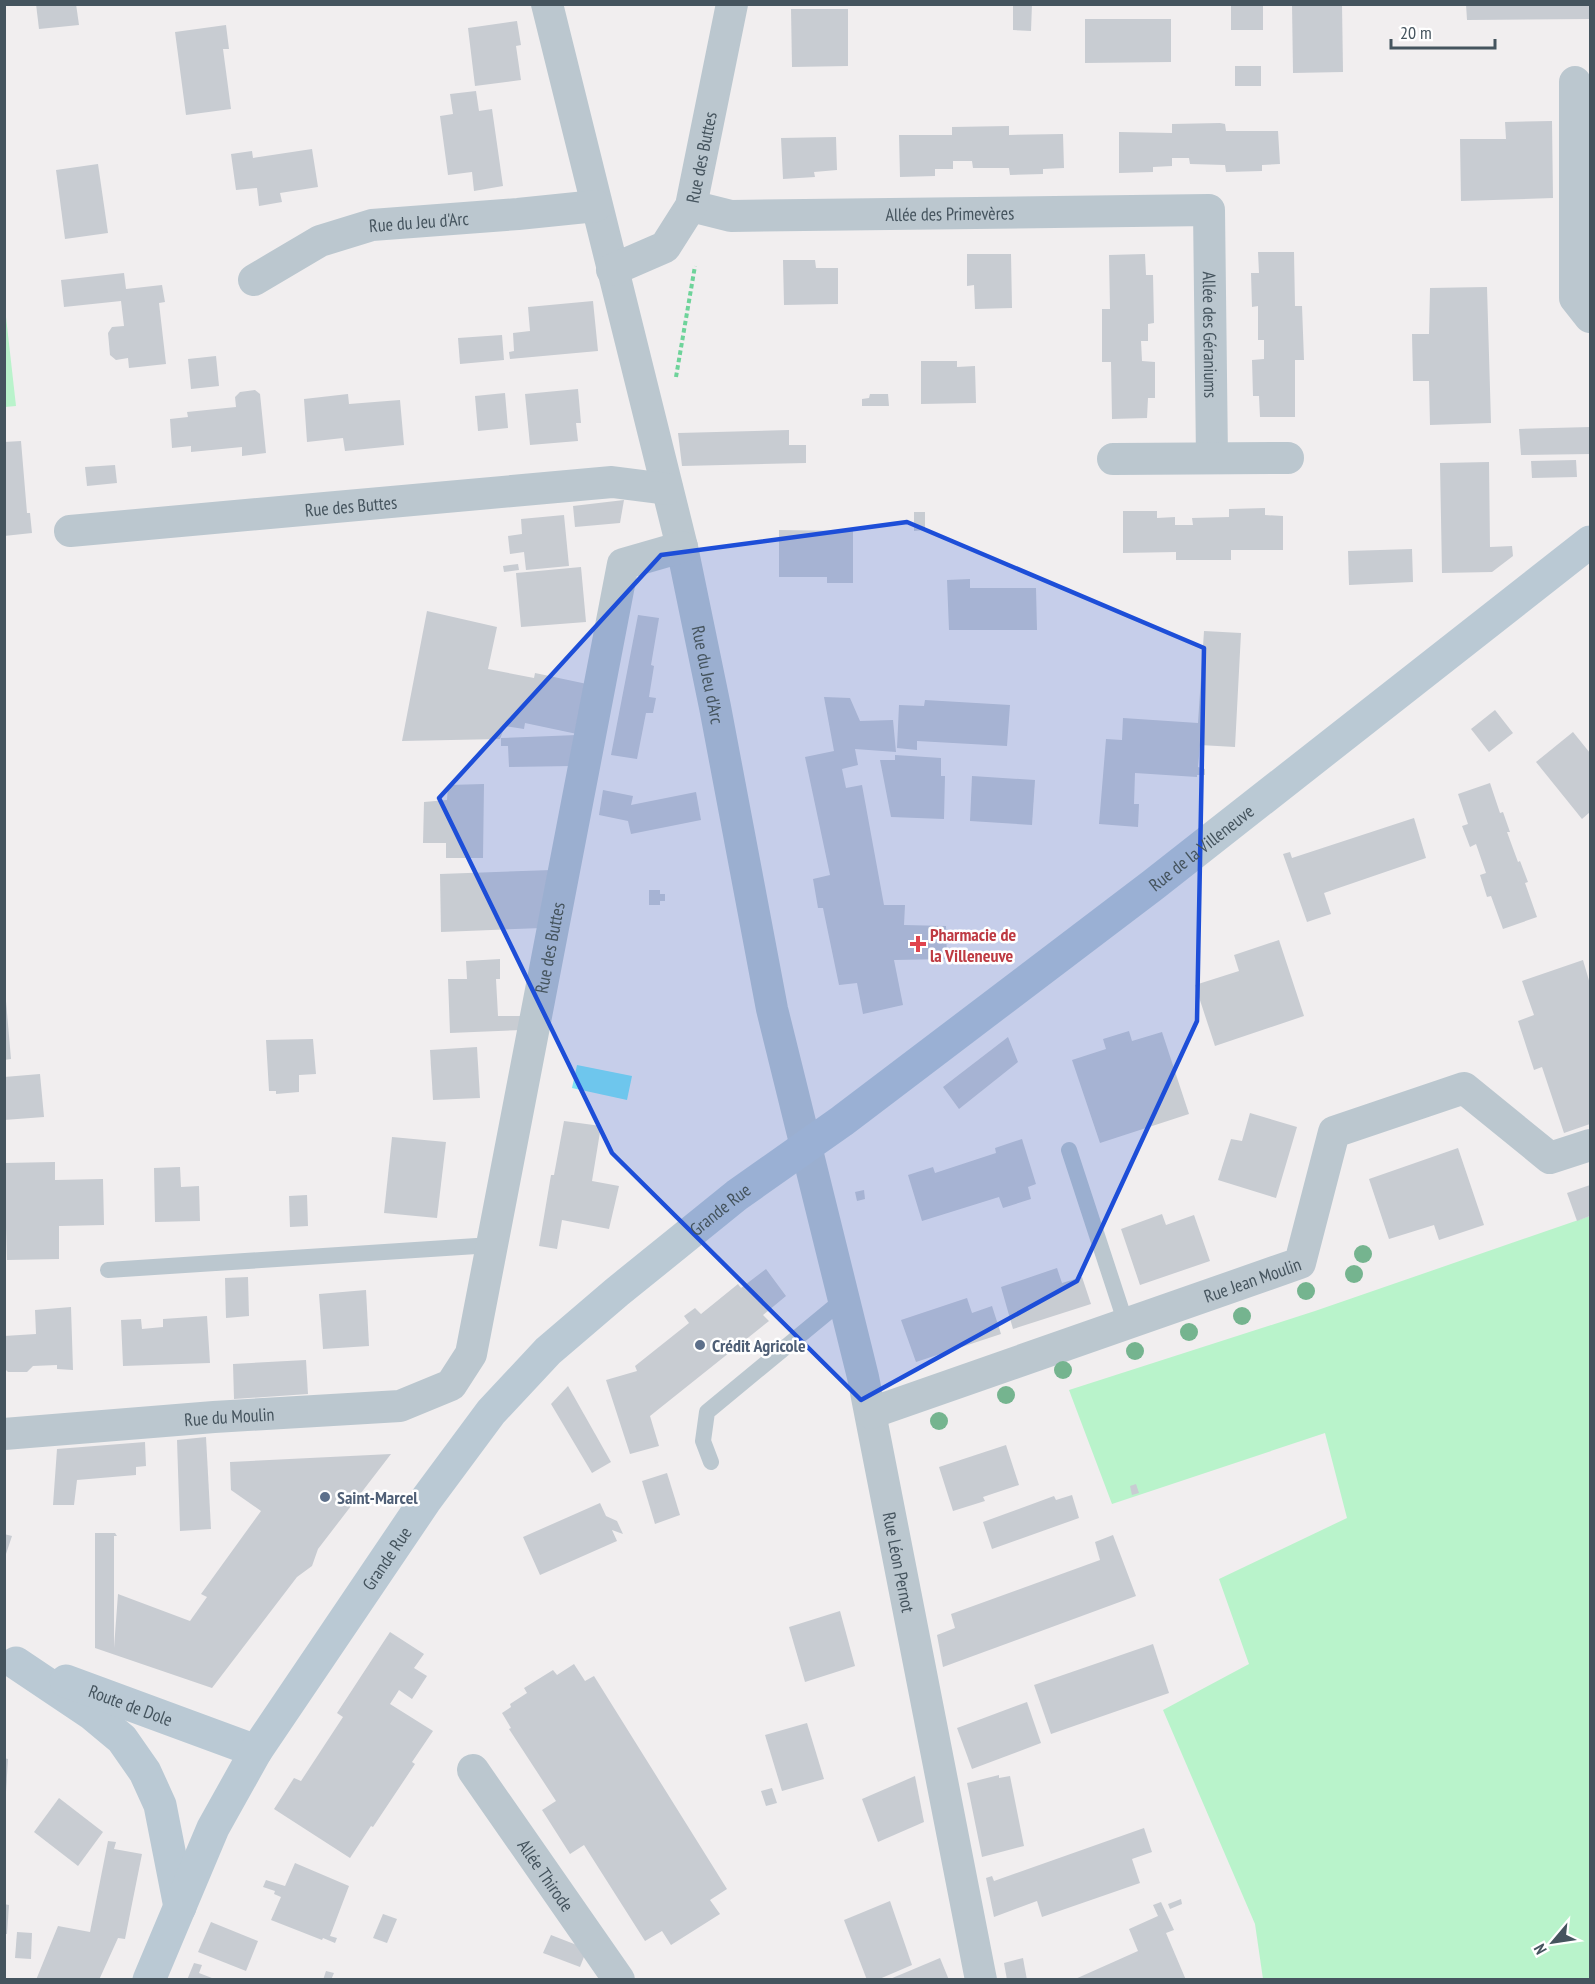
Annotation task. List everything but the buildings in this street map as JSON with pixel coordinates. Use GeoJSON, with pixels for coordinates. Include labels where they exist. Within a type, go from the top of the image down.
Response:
{"type":"FeatureCollection","features":[{"type":"Feature","properties":{"kind":"main road","name":"Rue de la Villeneuve"},"geometry":{"type":"LineString","coordinates":[[806,1145],[842,1121],[989,1011],[1153,885],[1590,542]]}},
{"type":"Feature","properties":{"kind":"main road","name":"Grande Rue"},"geometry":{"type":"LineString","coordinates":[[149,1980],[213,1828],[256,1751],[425,1501],[491,1412],[548,1351],[608,1299],[737,1195],[806,1145]]}},
{"type":"Feature","properties":{"kind":"main road","name":"Route de Dole"},"geometry":{"type":"LineString","coordinates":[[10,1661],[256,1751]]}},
{"type":"Feature","properties":{"kind":"main road"},"geometry":{"type":"LineString","coordinates":[[10,1661],[92,1714],[122,1739],[145,1772],[160,1805],[180,1907]]}},
{"type":"Feature","properties":{"kind":"street","name":"Rue du Jeu d'Arc"},"geometry":{"type":"LineString","coordinates":[[547,4],[682,548],[715,707],[772,1009],[806,1145]]}},
{"type":"Feature","properties":{"kind":"street","name":"Rue des Buttes"},"geometry":{"type":"LineString","coordinates":[[612,270],[665,248],[698,208],[732,4]]}},
{"type":"Feature","properties":{"kind":"street"},"geometry":{"type":"LineString","coordinates":[[1575,82],[1575,298],[1590,317]]}},
{"type":"Feature","properties":{"kind":"street","name":"Rue du Jeu d'Arc"},"geometry":{"type":"LineString","coordinates":[[254,280],[320,241],[372,225],[596,206]]}},
{"type":"Feature","properties":{"kind":"street","name":"Allée des Primevères"},"geometry":{"type":"LineString","coordinates":[[698,208],[731,216],[1209,210]]}},
{"type":"Feature","properties":{"kind":"street","name":"Allée des Géraniums"},"geometry":{"type":"LineString","coordinates":[[1209,210],[1212,458]]}},
{"type":"Feature","properties":{"kind":"street"},"geometry":{"type":"LineString","coordinates":[[1113,459],[1288,458]]}},
{"type":"Feature","properties":{"kind":"street","name":"Rue des Buttes"},"geometry":{"type":"LineString","coordinates":[[70,531],[612,482],[667,489]]}},
{"type":"Feature","properties":{"kind":"street","name":"Rue des Buttes"},"geometry":{"type":"LineString","coordinates":[[451,1385],[471,1354],[623,564],[682,548]]}},
{"type":"Feature","properties":{"kind":"street","name":"Rue Jean Moulin"},"geometry":{"type":"LineString","coordinates":[[871,1413],[1300,1263],[1334,1132],[1464,1088],[1550,1158],[1590,1145]]}},
{"type":"Feature","properties":{"kind":"street","name":"Rue Léon Pernot"},"geometry":{"type":"LineString","coordinates":[[806,1145],[871,1413],[981,1980]]}},
{"type":"Feature","properties":{"kind":"street","name":"Rue du Moulin"},"geometry":{"type":"LineString","coordinates":[[4,1434],[214,1417],[400,1406],[451,1385]]}},
{"type":"Feature","properties":{"kind":"street","name":"Allée Thirode"},"geometry":{"type":"LineString","coordinates":[[473,1770],[619,1980]]}},
{"type":"Feature","properties":{"kind":"lane"},"geometry":{"type":"LineString","coordinates":[[1069,1150],[1126,1324]]}},
{"type":"Feature","properties":{"kind":"lane"},"geometry":{"type":"LineString","coordinates":[[108,1270],[492,1245]]}},
{"type":"Feature","properties":{"kind":"lane"},"geometry":{"type":"LineString","coordinates":[[711,1462],[704,1441],[707,1412],[833,1308],[845,1304]]}},
{"type":"Feature","properties":{"kind":"path"},"geometry":{"type":"LineString","coordinates":[[674,384],[698,208]]}},
{"type":"Feature","properties":{"kind":"highlighted area"},"geometry":{"type":"Polygon","coordinates":[[[907,522],[1204,648],[1197,1021],[1077,1281],[861,1400],[612,1153],[439,798],[661,555],[907,522]]]}},
{"type":"Feature","properties":{"kind":"green space"},"geometry":{"type":"Polygon","coordinates":[[[5,308],[16,406],[4,407],[5,308]]]}},
{"type":"Feature","properties":{"kind":"green space"},"geometry":{"type":"Polygon","coordinates":[[[1590,1216],[1590,1979],[1263,1979],[1255,1924],[1163,1710],[1249,1664],[1219,1579],[1347,1518],[1325,1433],[1112,1504],[1069,1390],[1315,1311],[1590,1216]]]}},
{"type":"Feature","properties":{"kind":"water"},"geometry":{"type":"Polygon","coordinates":[[[577,1065],[632,1076],[627,1100],[572,1088],[577,1065]]]}},
{"type":"Feature","properties":{"kind":"place","name":"Pharmacie de la Villeneuve"},"geometry":{"type":"Point","coordinates":[918,944]}},
{"type":"Feature","properties":{"kind":"place","name":"Crédit Agricole"},"geometry":{"type":"Point","coordinates":[700,1345]}},
{"type":"Feature","properties":{"kind":"place","name":"Saint-Marcel"},"geometry":{"type":"Point","coordinates":[325,1497]}}]}
